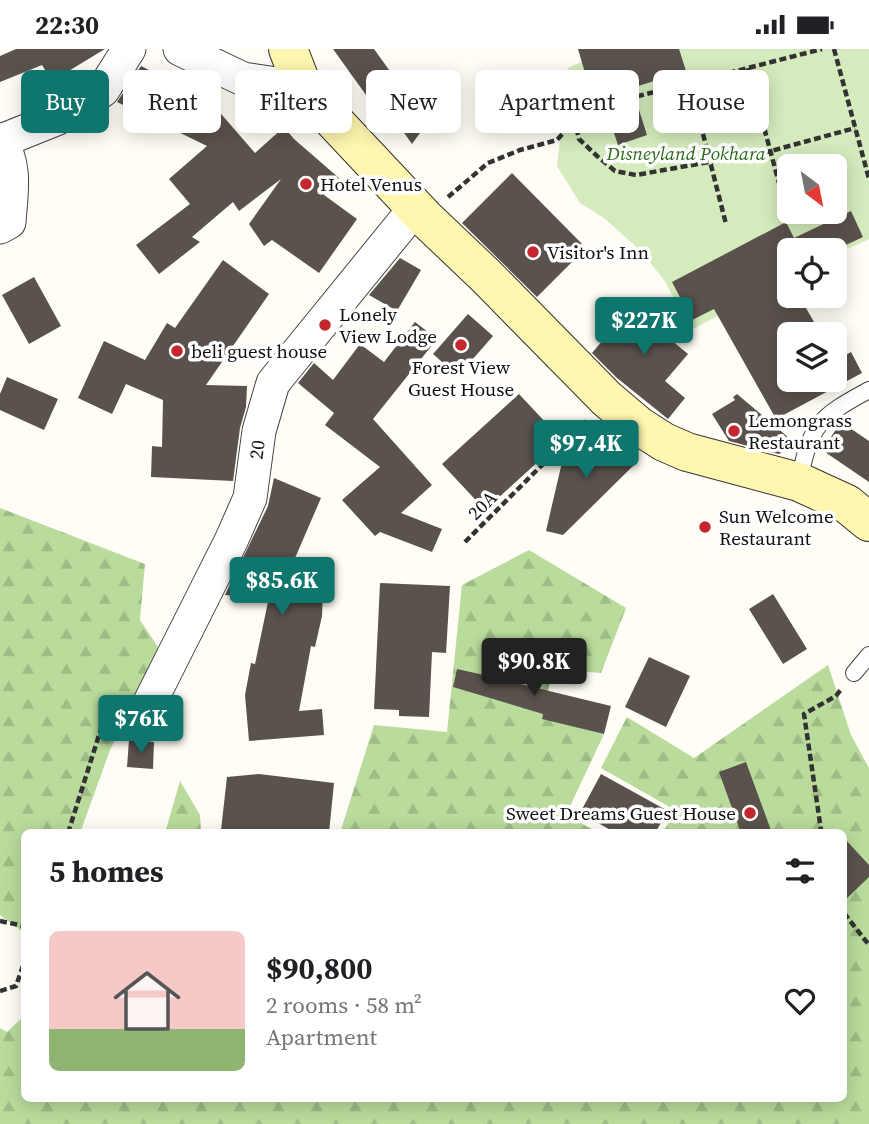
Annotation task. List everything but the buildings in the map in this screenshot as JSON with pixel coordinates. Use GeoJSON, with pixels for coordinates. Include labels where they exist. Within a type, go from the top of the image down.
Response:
{"type":"FeatureCollection","features":[{"type":"Feature","properties":{"kind":"main road"},"geometry":{"type":"LineString","coordinates":[[288,49],[296,70]]}},
{"type":"Feature","properties":{"kind":"main road"},"geometry":{"type":"LineString","coordinates":[[345,133],[420,213],[607,400],[639,426],[687,453],[799,482],[846,504],[869,522]]}},
{"type":"Feature","properties":{"kind":"street"},"geometry":{"type":"LineString","coordinates":[[0,227],[9,222],[12,183],[9,154],[1,141],[56,119],[103,90],[129,49]]}},
{"type":"Feature","properties":{"kind":"street"},"geometry":{"type":"LineString","coordinates":[[180,49],[235,75]]}},
{"type":"Feature","properties":{"kind":"street","name":"20"},"geometry":{"type":"LineString","coordinates":[[142,718],[250,498],[259,431],[273,383],[420,213]]}},
{"type":"Feature","properties":{"kind":"lane"},"geometry":{"type":"LineString","coordinates":[[799,482],[806,447],[822,419],[869,390]]}},
{"type":"Feature","properties":{"kind":"lane"},"geometry":{"type":"LineString","coordinates":[[854,673],[869,655]]}},
{"type":"Feature","properties":{"kind":"path"},"geometry":{"type":"LineString","coordinates":[[791,49],[793,57]]}},
{"type":"Feature","properties":{"kind":"path"},"geometry":{"type":"LineString","coordinates":[[740,70],[822,49]]}},
{"type":"Feature","properties":{"kind":"path"},"geometry":{"type":"LineString","coordinates":[[834,49],[869,179]]}},
{"type":"Feature","properties":{"kind":"path"},"geometry":{"type":"LineString","coordinates":[[748,68],[777,174]]}},
{"type":"Feature","properties":{"kind":"path"},"geometry":{"type":"LineString","coordinates":[[578,133],[579,138],[615,171],[636,175],[771,151],[855,128]]}},
{"type":"Feature","properties":{"kind":"path"},"geometry":{"type":"LineString","coordinates":[[420,213],[488,163],[520,150],[557,140],[563,133]]}},
{"type":"Feature","properties":{"kind":"path"},"geometry":{"type":"LineString","coordinates":[[703,133],[726,224]]}},
{"type":"Feature","properties":{"kind":"path","name":"20A"},"geometry":{"type":"LineString","coordinates":[[465,542],[607,400]]}},
{"type":"Feature","properties":{"kind":"path"},"geometry":{"type":"LineString","coordinates":[[821,829],[804,714],[836,696],[854,673]]}},
{"type":"Feature","properties":{"kind":"path"},"geometry":{"type":"LineString","coordinates":[[69,829],[107,710],[142,718]]}},
{"type":"Feature","properties":{"kind":"path"},"geometry":{"type":"LineString","coordinates":[[847,917],[869,945]]}},
{"type":"Feature","properties":{"kind":"path"},"geometry":{"type":"LineString","coordinates":[[0,921],[21,925]]}},
{"type":"Feature","properties":{"kind":"path"},"geometry":{"type":"LineString","coordinates":[[16,986],[21,972]]}},
{"type":"Feature","properties":{"kind":"path"},"geometry":{"type":"LineString","coordinates":[[0,991],[21,985]]}},
{"type":"Feature","properties":{"kind":"green space","name":"Disneyland Pokhara"},"geometry":{"type":"Polygon","coordinates":[[[610,49],[869,49],[869,239],[847,249],[847,238],[777,238],[777,284],[691,330],[664,280],[641,251],[604,218],[580,203],[557,166],[561,133],[639,133],[639,70],[568,70],[610,49]]]}},
{"type":"Feature","properties":{"kind":"green space"},"geometry":{"type":"Polygon","coordinates":[[[0,508],[145,564],[140,620],[160,650],[110,750],[81,829],[21,829],[21,931],[0,915],[0,508]]]}},
{"type":"Feature","properties":{"kind":"green space"},"geometry":{"type":"Polygon","coordinates":[[[529,550],[626,608],[601,673],[553,669],[542,718],[604,734],[566,815],[592,829],[341,829],[374,725],[447,732],[462,585],[529,550]]]}},
{"type":"Feature","properties":{"kind":"green space"},"geometry":{"type":"Polygon","coordinates":[[[828,665],[851,735],[869,768],[869,1124],[0,1124],[0,1028],[7,1032],[21,1019],[21,1102],[847,1102],[847,829],[665,829],[675,810],[601,768],[627,717],[694,758],[828,665]]]}},
{"type":"Feature","properties":{"kind":"green space"},"geometry":{"type":"Polygon","coordinates":[[[180,781],[200,815],[201,829],[166,829],[180,781]]]}},
{"type":"Feature","properties":{"kind":"place","name":"Hotel Venus"},"geometry":{"type":"Point","coordinates":[306,184]}},
{"type":"Feature","properties":{"kind":"place","name":"Visitor's Inn"},"geometry":{"type":"Point","coordinates":[533,252]}},
{"type":"Feature","properties":{"kind":"place","name":"Lonely View Lodge"},"geometry":{"type":"Point","coordinates":[325,325]}},
{"type":"Feature","properties":{"kind":"place","name":"Forest View Guest House"},"geometry":{"type":"Point","coordinates":[461,345]}},
{"type":"Feature","properties":{"kind":"place","name":"beli guest house"},"geometry":{"type":"Point","coordinates":[177,351]}},
{"type":"Feature","properties":{"kind":"place","name":"Lemongrass Restaurant"},"geometry":{"type":"Point","coordinates":[734,431]}},
{"type":"Feature","properties":{"kind":"place","name":"Sun Welcome Restaurant"},"geometry":{"type":"Point","coordinates":[705,527]}},
{"type":"Feature","properties":{"kind":"place","name":"Sweet Dreams Guest House"},"geometry":{"type":"Point","coordinates":[750,813]}}]}
